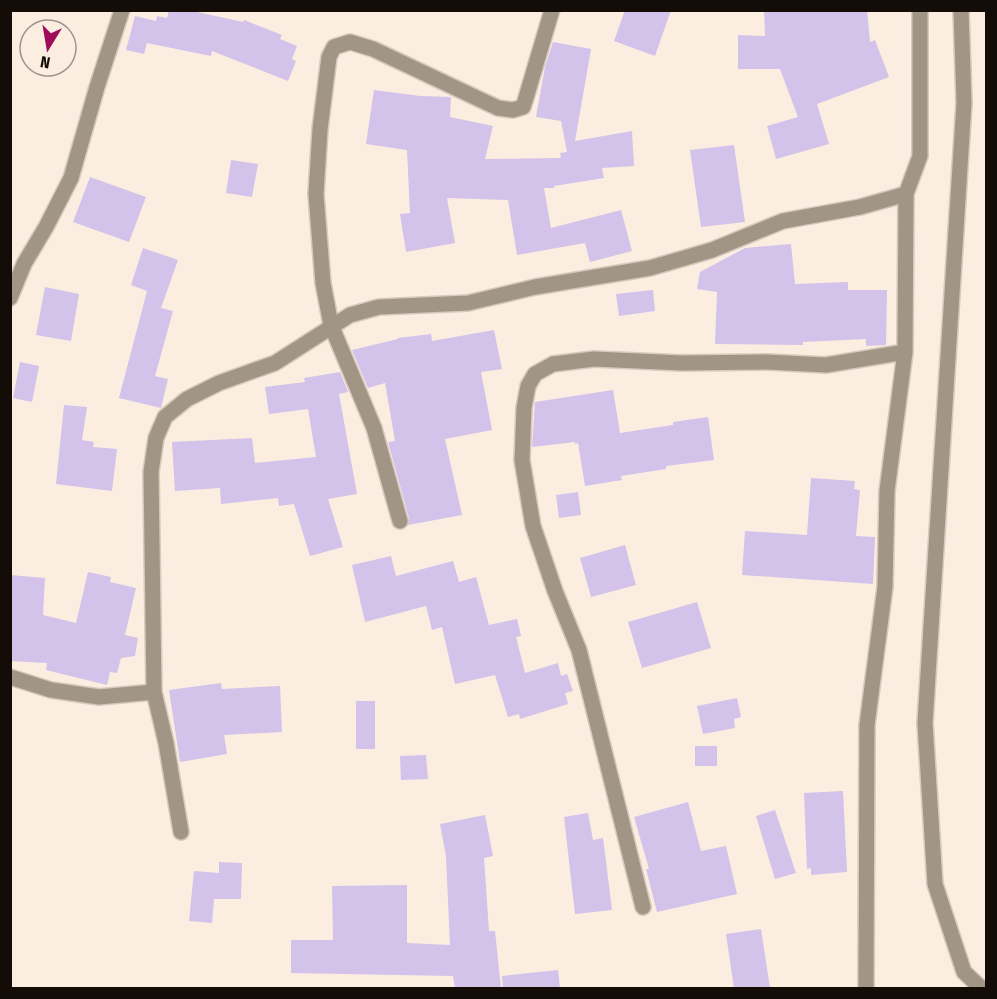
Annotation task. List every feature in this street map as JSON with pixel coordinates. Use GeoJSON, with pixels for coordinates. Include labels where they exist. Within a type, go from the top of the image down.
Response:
{"type":"FeatureCollection","features":[{"type":"Feature","properties":{"kind":"street"},"geometry":{"type":"LineString","coordinates":[[10,298],[24,264],[71,178],[122,10]]}},
{"type":"Feature","properties":{"kind":"street"},"geometry":{"type":"LineString","coordinates":[[400,521],[374,428],[331,325],[323,284],[316,194],[320,129],[329,57],[334,47],[350,42],[373,49],[498,108],[513,110],[523,107],[552,10]]}},
{"type":"Feature","properties":{"kind":"street"},"geometry":{"type":"LineString","coordinates":[[866,988],[867,725],[885,587],[887,492],[905,351],[906,194],[920,156],[920,10]]}},
{"type":"Feature","properties":{"kind":"street"},"geometry":{"type":"LineString","coordinates":[[961,10],[964,103],[925,723],[935,884],[964,972],[981,988]]}},
{"type":"Feature","properties":{"kind":"street"},"geometry":{"type":"LineString","coordinates":[[181,832],[166,742],[154,692],[151,472],[156,438],[165,417],[187,399],[219,383],[275,363],[331,325],[350,315],[379,307],[468,303],[535,287],[650,268],[712,250],[783,221],[860,207],[906,194]]}},
{"type":"Feature","properties":{"kind":"street"},"geometry":{"type":"LineString","coordinates":[[643,907],[579,650],[555,591],[533,526],[522,460],[524,408],[528,386],[535,374],[552,364],[594,359],[826,365],[905,351]]}},
{"type":"Feature","properties":{"kind":"street"},"geometry":{"type":"LineString","coordinates":[[10,677],[51,690],[99,697],[154,692]]}},
{"type":"Feature","properties":{"kind":"building"},"geometry":{"type":"Polygon","coordinates":[[[169,10],[188,10],[243,22],[244,20],[282,35],[280,39],[297,46],[292,59],[296,61],[288,81],[212,51],[211,56],[147,43],[144,54],[126,50],[135,16],[156,21],[157,16],[167,18],[169,10]]]}},
{"type":"Feature","properties":{"kind":"building"},"geometry":{"type":"Polygon","coordinates":[[[625,10],[671,10],[655,56],[614,41],[625,10]]]}},
{"type":"Feature","properties":{"kind":"building"},"geometry":{"type":"Polygon","coordinates":[[[764,10],[867,10],[870,42],[875,40],[889,77],[817,104],[829,144],[776,159],[767,126],[798,117],[780,69],[738,69],[738,35],[765,36],[764,10]]]}},
{"type":"Feature","properties":{"kind":"building"},"geometry":{"type":"Polygon","coordinates":[[[553,42],[591,49],[575,141],[632,131],[634,166],[602,168],[604,178],[544,188],[551,228],[621,210],[632,251],[590,262],[585,243],[517,255],[508,200],[447,198],[455,243],[406,252],[400,214],[410,213],[407,150],[366,144],[374,90],[420,96],[451,97],[450,117],[493,126],[485,159],[561,158],[560,153],[567,152],[561,121],[536,117],[545,67],[553,42]]]}},
{"type":"Feature","properties":{"kind":"building"},"geometry":{"type":"Polygon","coordinates":[[[734,145],[745,222],[701,227],[690,150],[734,145]]]}},
{"type":"Feature","properties":{"kind":"building"},"geometry":{"type":"Polygon","coordinates":[[[231,160],[258,164],[252,197],[226,193],[231,160]]]}},
{"type":"Feature","properties":{"kind":"building"},"geometry":{"type":"Polygon","coordinates":[[[90,177],[146,197],[129,242],[73,222],[90,177]]]}},
{"type":"Feature","properties":{"kind":"building"},"geometry":{"type":"Polygon","coordinates":[[[791,244],[795,284],[848,282],[848,290],[887,290],[886,345],[866,346],[866,339],[803,342],[803,345],[715,344],[717,292],[697,289],[700,272],[745,248],[791,244]]]}},
{"type":"Feature","properties":{"kind":"building"},"geometry":{"type":"Polygon","coordinates":[[[143,248],[178,260],[161,308],[173,311],[155,376],[168,379],[161,408],[119,398],[147,291],[131,285],[143,248]]]}},
{"type":"Feature","properties":{"kind":"building"},"geometry":{"type":"Polygon","coordinates":[[[45,287],[79,294],[71,341],[36,335],[45,287]]]}},
{"type":"Feature","properties":{"kind":"building"},"geometry":{"type":"Polygon","coordinates":[[[653,290],[655,311],[619,316],[616,294],[653,290]]]}},
{"type":"Feature","properties":{"kind":"building"},"geometry":{"type":"Polygon","coordinates":[[[494,330],[502,369],[481,372],[492,430],[445,439],[462,515],[408,525],[409,518],[388,442],[395,441],[385,383],[368,388],[352,350],[398,338],[431,334],[432,341],[494,330]]]}},
{"type":"Feature","properties":{"kind":"building"},"geometry":{"type":"Polygon","coordinates":[[[20,362],[39,366],[32,402],[13,398],[20,362]]]}},
{"type":"Feature","properties":{"kind":"building"},"geometry":{"type":"Polygon","coordinates":[[[340,372],[348,392],[339,394],[357,494],[328,499],[343,547],[310,556],[294,504],[279,506],[278,498],[221,504],[220,488],[175,491],[172,442],[252,438],[255,463],[316,457],[308,409],[269,414],[265,387],[305,382],[304,378],[340,372]]]}},
{"type":"Feature","properties":{"kind":"building"},"geometry":{"type":"Polygon","coordinates":[[[613,390],[620,433],[708,417],[714,460],[666,466],[666,469],[621,476],[622,480],[585,486],[578,443],[532,447],[535,402],[613,390]]]}},
{"type":"Feature","properties":{"kind":"building"},"geometry":{"type":"Polygon","coordinates":[[[64,405],[87,407],[82,440],[94,442],[93,447],[117,449],[112,491],[56,484],[64,405]]]}},
{"type":"Feature","properties":{"kind":"building"},"geometry":{"type":"Polygon","coordinates":[[[811,478],[855,481],[854,489],[860,490],[856,536],[875,537],[873,584],[742,575],[745,531],[807,535],[811,478]]]}},
{"type":"Feature","properties":{"kind":"building"},"geometry":{"type":"Polygon","coordinates":[[[578,492],[581,515],[559,518],[556,495],[578,492]]]}},
{"type":"Feature","properties":{"kind":"building"},"geometry":{"type":"Polygon","coordinates":[[[625,545],[636,585],[591,597],[580,558],[625,545]]]}},
{"type":"Feature","properties":{"kind":"building"},"geometry":{"type":"Polygon","coordinates":[[[391,556],[396,576],[453,561],[459,582],[476,577],[489,625],[517,619],[521,636],[516,637],[525,673],[558,663],[561,676],[567,674],[573,691],[565,693],[568,704],[520,719],[519,714],[508,717],[495,675],[455,684],[442,627],[432,630],[426,606],[365,622],[352,565],[391,556]]]}},
{"type":"Feature","properties":{"kind":"building"},"geometry":{"type":"Polygon","coordinates":[[[88,572],[111,577],[110,582],[136,588],[125,635],[138,638],[135,656],[121,658],[117,673],[110,672],[107,685],[46,670],[47,663],[10,661],[10,575],[45,578],[43,615],[76,623],[88,572]]]}},
{"type":"Feature","properties":{"kind":"building"},"geometry":{"type":"Polygon","coordinates":[[[697,602],[711,648],[642,668],[628,622],[697,602]]]}},
{"type":"Feature","properties":{"kind":"building"},"geometry":{"type":"Polygon","coordinates":[[[221,683],[222,689],[280,686],[282,732],[224,735],[227,754],[180,762],[169,690],[221,683]]]}},
{"type":"Feature","properties":{"kind":"building"},"geometry":{"type":"Polygon","coordinates":[[[737,698],[741,717],[734,719],[735,728],[703,734],[697,706],[737,698]]]}},
{"type":"Feature","properties":{"kind":"building"},"geometry":{"type":"Polygon","coordinates":[[[356,701],[375,701],[375,749],[356,749],[356,701]]]}},
{"type":"Feature","properties":{"kind":"building"},"geometry":{"type":"Polygon","coordinates":[[[695,746],[717,746],[717,766],[695,766],[695,746]]]}},
{"type":"Feature","properties":{"kind":"building"},"geometry":{"type":"Polygon","coordinates":[[[426,755],[428,779],[401,780],[400,756],[426,755]]]}},
{"type":"Feature","properties":{"kind":"building"},"geometry":{"type":"Polygon","coordinates":[[[843,791],[847,872],[811,875],[811,868],[807,869],[804,793],[843,791]]]}},
{"type":"Feature","properties":{"kind":"building"},"geometry":{"type":"Polygon","coordinates":[[[688,802],[701,851],[726,846],[737,894],[657,912],[646,869],[649,869],[634,817],[688,802]]]}},
{"type":"Feature","properties":{"kind":"building"},"geometry":{"type":"Polygon","coordinates":[[[775,810],[796,873],[775,879],[756,816],[775,810]]]}},
{"type":"Feature","properties":{"kind":"building"},"geometry":{"type":"Polygon","coordinates":[[[588,813],[593,840],[603,838],[612,910],[575,914],[564,817],[588,813]]]}},
{"type":"Feature","properties":{"kind":"building"},"geometry":{"type":"Polygon","coordinates":[[[485,815],[493,856],[484,858],[489,931],[495,931],[501,988],[455,988],[453,976],[291,973],[291,940],[333,940],[332,886],[407,885],[407,943],[450,945],[446,856],[440,824],[485,815]]]}},
{"type":"Feature","properties":{"kind":"building"},"geometry":{"type":"Polygon","coordinates":[[[219,862],[242,863],[241,899],[214,899],[212,923],[189,921],[194,871],[219,873],[219,862]]]}},
{"type":"Feature","properties":{"kind":"building"},"geometry":{"type":"Polygon","coordinates":[[[761,929],[770,988],[734,988],[726,934],[761,929]]]}},
{"type":"Feature","properties":{"kind":"building"},"geometry":{"type":"Polygon","coordinates":[[[558,970],[560,988],[503,988],[502,976],[558,970]]]}}]}
